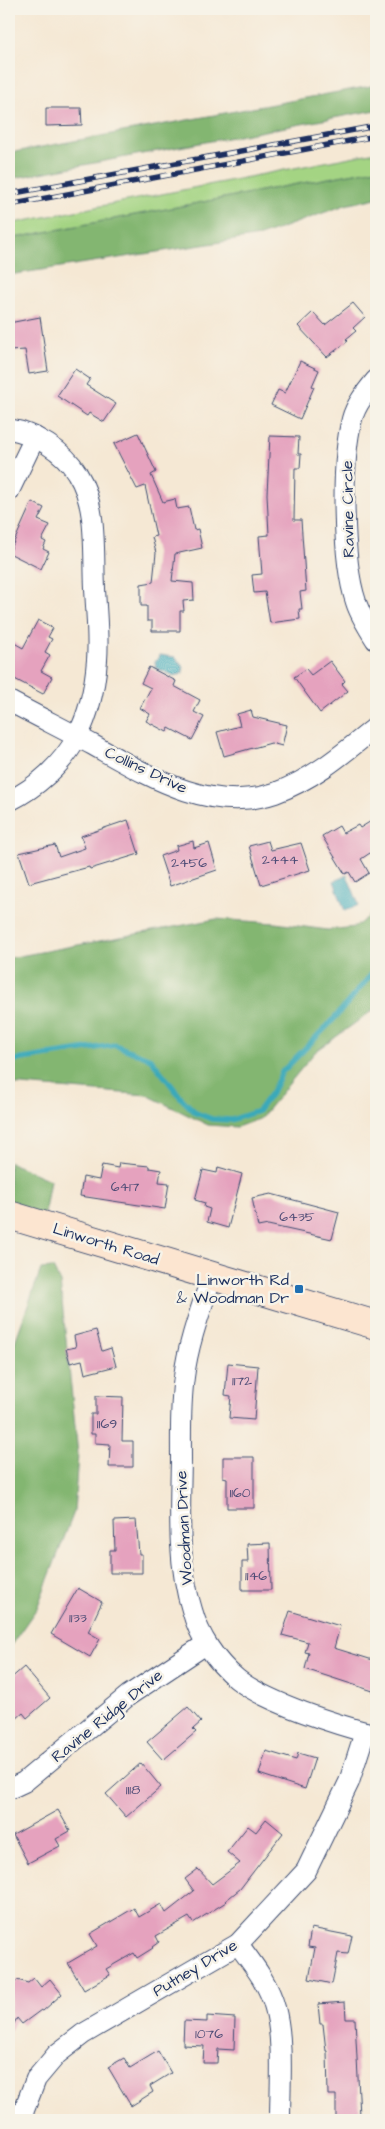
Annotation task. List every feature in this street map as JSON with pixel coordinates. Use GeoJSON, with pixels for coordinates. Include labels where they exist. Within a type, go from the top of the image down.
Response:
{"type":"FeatureCollection","features":[{"type":"Feature","properties":{"kind":"main road","name":"Linworth Road"},"geometry":{"type":"LineString","coordinates":[[9,1215],[376,1325]]}},
{"type":"Feature","properties":{"kind":"street","name":"Ravine Circle"},"geometry":{"type":"LineString","coordinates":[[376,380],[364,395],[352,418],[345,468],[345,517],[356,603],[376,640]]}},
{"type":"Feature","properties":{"kind":"street"},"geometry":{"type":"LineString","coordinates":[[9,429],[35,437],[65,458],[77,472],[85,488],[92,524],[97,660],[91,700],[77,737],[62,759],[26,792],[9,801]]}},
{"type":"Feature","properties":{"kind":"street"},"geometry":{"type":"LineString","coordinates":[[9,491],[35,437]]}},
{"type":"Feature","properties":{"kind":"street","name":"Collins Drive"},"geometry":{"type":"LineString","coordinates":[[9,701],[172,786],[209,797],[242,798],[273,793],[304,780],[330,763],[376,727]]}},
{"type":"Feature","properties":{"kind":"street","name":"Woodman Drive"},"geometry":{"type":"LineString","coordinates":[[212,1276],[191,1344],[184,1377],[181,1414],[180,1490],[185,1582],[192,1612],[206,1644],[224,1667],[245,1684],[283,1703],[371,1734]]}},
{"type":"Feature","properties":{"kind":"street","name":"Ravine Ridge Drive"},"geometry":{"type":"LineString","coordinates":[[9,1789],[31,1777],[129,1695],[206,1644]]}},
{"type":"Feature","properties":{"kind":"street","name":"Putney Drive"},"geometry":{"type":"LineString","coordinates":[[22,2120],[36,2079],[57,2054],[83,2034],[238,1944],[306,1871],[371,1734]]}},
{"type":"Feature","properties":{"kind":"street"},"geometry":{"type":"LineString","coordinates":[[238,1944],[256,1969],[275,2008],[279,2043],[280,2120]]}},
{"type":"Feature","properties":{"kind":"green space"},"geometry":{"type":"Polygon","coordinates":[[[376,85],[376,110],[9,179],[9,153],[376,85]]]}},
{"type":"Feature","properties":{"kind":"green space"},"geometry":{"type":"Polygon","coordinates":[[[376,152],[376,169],[9,239],[9,224],[376,152]]]}},
{"type":"Feature","properties":{"kind":"green space"},"geometry":{"type":"Polygon","coordinates":[[[376,169],[376,198],[345,205],[260,236],[9,275],[9,239],[376,169]]]}},
{"type":"Feature","properties":{"kind":"green space"},"geometry":{"type":"Polygon","coordinates":[[[376,911],[376,1008],[315,1052],[261,1118],[237,1127],[208,1125],[147,1095],[9,1084],[9,958],[216,919],[275,923],[328,930],[355,927],[376,911]]]}},
{"type":"Feature","properties":{"kind":"green space"},"geometry":{"type":"Polygon","coordinates":[[[9,1162],[50,1180],[44,1216],[9,1206],[9,1162]]]}},
{"type":"Feature","properties":{"kind":"green space"},"geometry":{"type":"Polygon","coordinates":[[[53,1268],[60,1282],[78,1454],[74,1512],[37,1608],[9,1648],[9,1395],[12,1350],[41,1269],[53,1268]]]}},
{"type":"Feature","properties":{"kind":"water"},"geometry":{"type":"Polygon","coordinates":[[[160,655],[175,657],[183,667],[183,673],[175,676],[156,668],[155,662],[160,655]]]}},
{"type":"Feature","properties":{"kind":"water"},"geometry":{"type":"Polygon","coordinates":[[[347,875],[359,905],[345,911],[334,881],[347,875]]]}},
{"type":"Feature","properties":{"kind":"building"},"geometry":{"type":"Polygon","coordinates":[[[46,108],[81,108],[82,125],[46,126],[46,108]]]}},
{"type":"Feature","properties":{"kind":"building"},"geometry":{"type":"Polygon","coordinates":[[[353,303],[365,317],[353,328],[356,331],[346,339],[348,341],[327,357],[298,326],[313,312],[325,325],[353,303]]]}},
{"type":"Feature","properties":{"kind":"building"},"geometry":{"type":"Polygon","coordinates":[[[40,317],[48,371],[29,374],[25,350],[9,351],[9,323],[40,317]]]}},
{"type":"Feature","properties":{"kind":"building"},"geometry":{"type":"Polygon","coordinates":[[[300,361],[319,370],[300,419],[271,405],[278,390],[285,393],[300,361]]]}},
{"type":"Feature","properties":{"kind":"building"},"geometry":{"type":"Polygon","coordinates":[[[75,369],[90,379],[86,385],[116,404],[104,422],[89,413],[87,416],[57,396],[75,369]]]}},
{"type":"Feature","properties":{"kind":"building"},"geometry":{"type":"Polygon","coordinates":[[[138,433],[156,472],[151,475],[163,502],[175,499],[177,509],[189,507],[194,530],[198,529],[202,548],[175,554],[172,581],[193,583],[194,600],[183,601],[184,611],[180,611],[180,631],[152,631],[152,621],[147,621],[147,606],[141,606],[141,584],[153,582],[156,553],[152,537],[156,536],[145,486],[137,489],[114,444],[138,433]]]}},
{"type":"Feature","properties":{"kind":"building"},"geometry":{"type":"Polygon","coordinates":[[[270,436],[299,437],[298,454],[301,454],[300,468],[295,468],[294,520],[301,520],[306,591],[300,592],[302,609],[299,609],[300,619],[270,623],[265,592],[254,593],[252,575],[262,574],[259,536],[269,535],[267,494],[270,436]]]}},
{"type":"Feature","properties":{"kind":"building"},"geometry":{"type":"Polygon","coordinates":[[[32,502],[44,508],[38,520],[50,525],[42,540],[46,542],[43,549],[49,552],[41,569],[9,553],[32,502]]]}},
{"type":"Feature","properties":{"kind":"building"},"geometry":{"type":"Polygon","coordinates":[[[38,620],[53,628],[48,637],[52,639],[45,652],[50,655],[41,671],[52,677],[43,694],[9,676],[9,640],[23,648],[38,620]]]}},
{"type":"Feature","properties":{"kind":"building"},"geometry":{"type":"Polygon","coordinates":[[[330,661],[345,681],[342,684],[348,691],[320,713],[294,677],[306,669],[311,675],[330,661]]]}},
{"type":"Feature","properties":{"kind":"building"},"geometry":{"type":"Polygon","coordinates":[[[149,667],[176,681],[174,686],[200,700],[194,712],[204,717],[192,740],[169,728],[167,732],[146,721],[150,714],[140,708],[151,688],[141,683],[149,667]]]}},
{"type":"Feature","properties":{"kind":"building"},"geometry":{"type":"Polygon","coordinates":[[[251,710],[253,717],[287,725],[282,746],[271,743],[224,756],[217,732],[240,726],[237,714],[251,710]]]}},
{"type":"Feature","properties":{"kind":"building"},"geometry":{"type":"Polygon","coordinates":[[[376,818],[376,849],[361,859],[369,873],[355,882],[349,872],[345,874],[322,836],[339,826],[343,833],[358,825],[360,828],[376,818]]]}},
{"type":"Feature","properties":{"kind":"building"},"geometry":{"type":"Polygon","coordinates":[[[128,820],[139,854],[90,869],[89,867],[29,883],[19,853],[55,845],[59,857],[85,848],[81,836],[128,820]]]}},
{"type":"Feature","properties":{"kind":"building"},"geometry":{"type":"Polygon","coordinates":[[[193,841],[194,848],[209,843],[217,870],[170,886],[160,856],[177,850],[176,846],[193,841]]]}},
{"type":"Feature","properties":{"kind":"building"},"geometry":{"type":"Polygon","coordinates":[[[268,841],[271,850],[301,843],[310,870],[261,885],[249,846],[268,841]]]}},
{"type":"Feature","properties":{"kind":"building"},"geometry":{"type":"Polygon","coordinates":[[[119,1163],[149,1166],[149,1168],[161,1170],[159,1182],[169,1183],[165,1209],[80,1196],[83,1177],[99,1180],[102,1165],[118,1168],[119,1163]]]}},
{"type":"Feature","properties":{"kind":"building"},"geometry":{"type":"Polygon","coordinates":[[[218,1167],[242,1174],[228,1228],[207,1222],[210,1209],[204,1207],[205,1203],[195,1200],[203,1170],[217,1173],[218,1167]]]}},
{"type":"Feature","properties":{"kind":"building"},"geometry":{"type":"Polygon","coordinates":[[[271,1194],[339,1212],[332,1239],[268,1225],[258,1227],[252,1198],[271,1194]]]}},
{"type":"Feature","properties":{"kind":"building"},"geometry":{"type":"Polygon","coordinates":[[[96,1330],[102,1351],[111,1348],[116,1366],[85,1374],[82,1360],[70,1363],[66,1349],[76,1347],[74,1336],[96,1330]]]}},
{"type":"Feature","properties":{"kind":"building"},"geometry":{"type":"Polygon","coordinates":[[[228,1363],[258,1366],[254,1420],[229,1418],[231,1396],[225,1395],[228,1363]]]}},
{"type":"Feature","properties":{"kind":"building"},"geometry":{"type":"Polygon","coordinates":[[[96,1396],[123,1397],[122,1441],[133,1441],[133,1467],[109,1467],[110,1444],[95,1443],[95,1434],[91,1434],[91,1414],[96,1414],[96,1396]]]}},
{"type":"Feature","properties":{"kind":"building"},"geometry":{"type":"Polygon","coordinates":[[[223,1457],[254,1457],[254,1508],[227,1508],[227,1478],[223,1477],[223,1457]]]}},
{"type":"Feature","properties":{"kind":"building"},"geometry":{"type":"Polygon","coordinates":[[[136,1520],[139,1554],[142,1554],[142,1573],[110,1573],[110,1550],[115,1550],[114,1521],[136,1520]]]}},
{"type":"Feature","properties":{"kind":"building"},"geometry":{"type":"Polygon","coordinates":[[[270,1543],[271,1590],[242,1590],[242,1562],[248,1562],[247,1544],[270,1543]]]}},
{"type":"Feature","properties":{"kind":"building"},"geometry":{"type":"Polygon","coordinates":[[[78,1588],[102,1602],[88,1632],[100,1639],[90,1657],[51,1634],[78,1588]]]}},
{"type":"Feature","properties":{"kind":"building"},"geometry":{"type":"Polygon","coordinates":[[[290,1611],[340,1626],[334,1648],[376,1661],[376,1692],[305,1669],[309,1653],[305,1652],[308,1642],[282,1635],[290,1611]]]}},
{"type":"Feature","properties":{"kind":"building"},"geometry":{"type":"Polygon","coordinates":[[[24,1667],[50,1698],[27,1718],[23,1713],[16,1719],[9,1710],[9,1680],[24,1667]]]}},
{"type":"Feature","properties":{"kind":"building"},"geometry":{"type":"Polygon","coordinates":[[[188,1707],[201,1722],[193,1729],[196,1732],[163,1760],[147,1742],[188,1707]]]}},
{"type":"Feature","properties":{"kind":"building"},"geometry":{"type":"Polygon","coordinates":[[[266,1751],[296,1760],[298,1753],[315,1758],[305,1789],[259,1774],[266,1751]]]}},
{"type":"Feature","properties":{"kind":"building"},"geometry":{"type":"Polygon","coordinates":[[[141,1763],[161,1787],[126,1817],[106,1794],[141,1763]]]}},
{"type":"Feature","properties":{"kind":"building"},"geometry":{"type":"Polygon","coordinates":[[[58,1810],[70,1831],[56,1839],[60,1846],[28,1863],[13,1835],[58,1810]]]}},
{"type":"Feature","properties":{"kind":"building"},"geometry":{"type":"Polygon","coordinates":[[[266,1819],[283,1833],[240,1889],[226,1902],[193,1923],[189,1917],[156,1936],[159,1942],[153,1948],[137,1958],[134,1953],[106,1969],[110,1975],[84,1990],[68,1963],[97,1946],[90,1934],[134,1908],[139,1917],[161,1904],[166,1913],[194,1891],[185,1879],[198,1869],[212,1884],[240,1863],[227,1852],[248,1826],[256,1832],[266,1819]]]}},
{"type":"Feature","properties":{"kind":"building"},"geometry":{"type":"Polygon","coordinates":[[[311,1928],[352,1936],[348,1954],[338,1953],[332,1984],[309,1979],[315,1948],[308,1947],[311,1928]]]}},
{"type":"Feature","properties":{"kind":"building"},"geometry":{"type":"Polygon","coordinates":[[[34,1978],[41,1987],[50,1979],[62,1994],[43,2011],[41,2010],[22,2024],[17,2018],[9,2033],[11,1987],[17,1980],[28,1983],[34,1978]]]}},
{"type":"Feature","properties":{"kind":"building"},"geometry":{"type":"Polygon","coordinates":[[[345,2002],[346,2019],[355,2019],[360,2116],[336,2117],[336,2095],[328,2095],[327,2051],[323,2024],[320,2024],[318,2004],[345,2002]]]}},
{"type":"Feature","properties":{"kind":"building"},"geometry":{"type":"Polygon","coordinates":[[[207,2016],[235,2018],[234,2050],[218,2049],[217,2063],[203,2063],[204,2046],[183,2045],[184,2021],[207,2022],[207,2016]]]}},
{"type":"Feature","properties":{"kind":"building"},"geometry":{"type":"Polygon","coordinates":[[[158,2051],[171,2073],[150,2086],[153,2092],[131,2106],[108,2067],[124,2058],[130,2068],[158,2051]]]}},
{"type":"Feature","properties":{"kind":"waterway"},"geometry":{"type":"LineString","coordinates":[[9,1061],[115,1045],[151,1059],[182,1099],[196,1113],[212,1119],[231,1120],[258,1111],[272,1092],[282,1072],[333,1020],[376,969]]}},
{"type":"Feature","properties":{"kind":"railway"},"geometry":{"type":"LineString","coordinates":[[9,194],[376,126]]}},
{"type":"Feature","properties":{"kind":"railway"},"geometry":{"type":"LineString","coordinates":[[9,205],[376,136]]}},
{"type":"Feature","properties":{"kind":"place","name":"Linworth Rd & Woodman Dr"},"geometry":{"type":"Point","coordinates":[299,1289]}}]}
